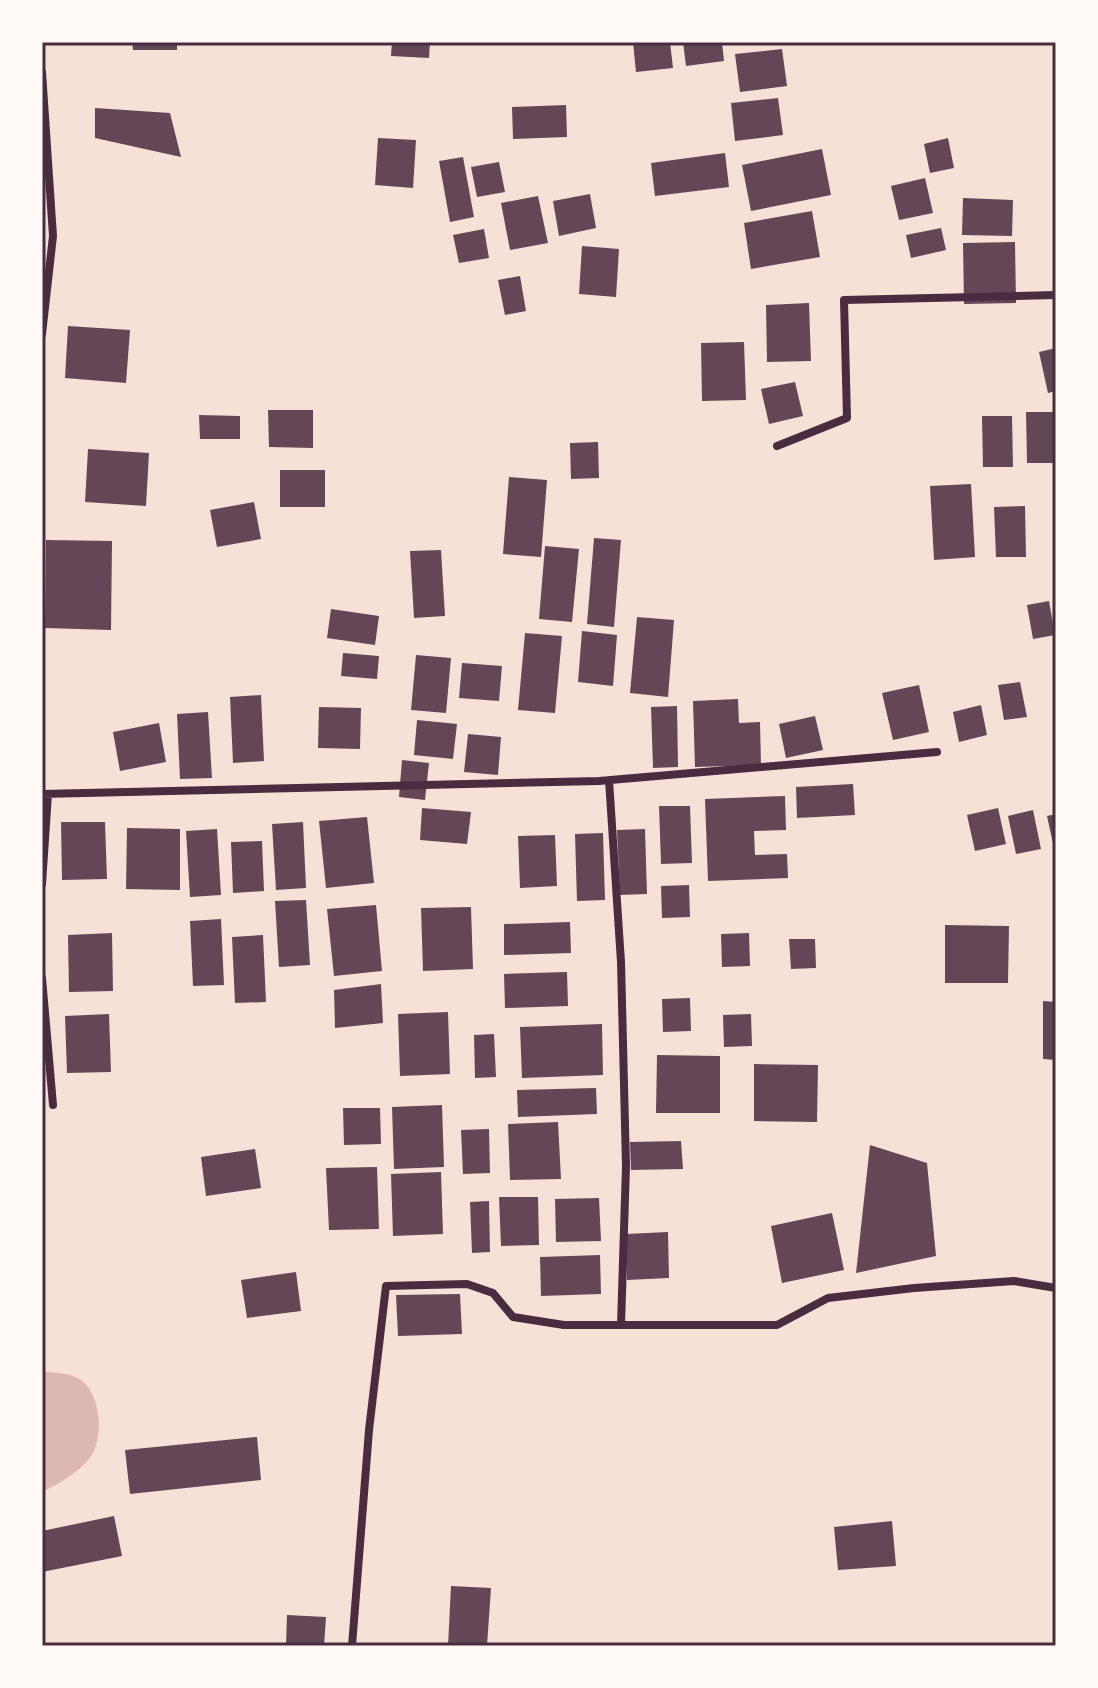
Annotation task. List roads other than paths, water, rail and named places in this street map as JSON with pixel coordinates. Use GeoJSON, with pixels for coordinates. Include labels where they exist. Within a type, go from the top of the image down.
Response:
{"type":"FeatureCollection","features":[{"type":"Feature","properties":{"kind":"street"},"geometry":{"type":"LineString","coordinates":[[42,72],[53,236],[42,334]]}},
{"type":"Feature","properties":{"kind":"street"},"geometry":{"type":"LineString","coordinates":[[777,446],[847,418],[844,300],[1056,295]]}},
{"type":"Feature","properties":{"kind":"street"},"geometry":{"type":"LineString","coordinates":[[42,884],[45,794],[609,780],[937,752]]}},
{"type":"Feature","properties":{"kind":"street"},"geometry":{"type":"LineString","coordinates":[[609,780],[621,962],[626,1166],[621,1325]]}},
{"type":"Feature","properties":{"kind":"street"},"geometry":{"type":"LineString","coordinates":[[42,978],[53,1105]]}},
{"type":"Feature","properties":{"kind":"street"},"geometry":{"type":"LineString","coordinates":[[352,1646],[369,1430],[386,1286],[467,1284],[493,1293],[513,1317],[564,1325],[777,1325],[828,1298],[1014,1281],[1056,1288]]}}]}
